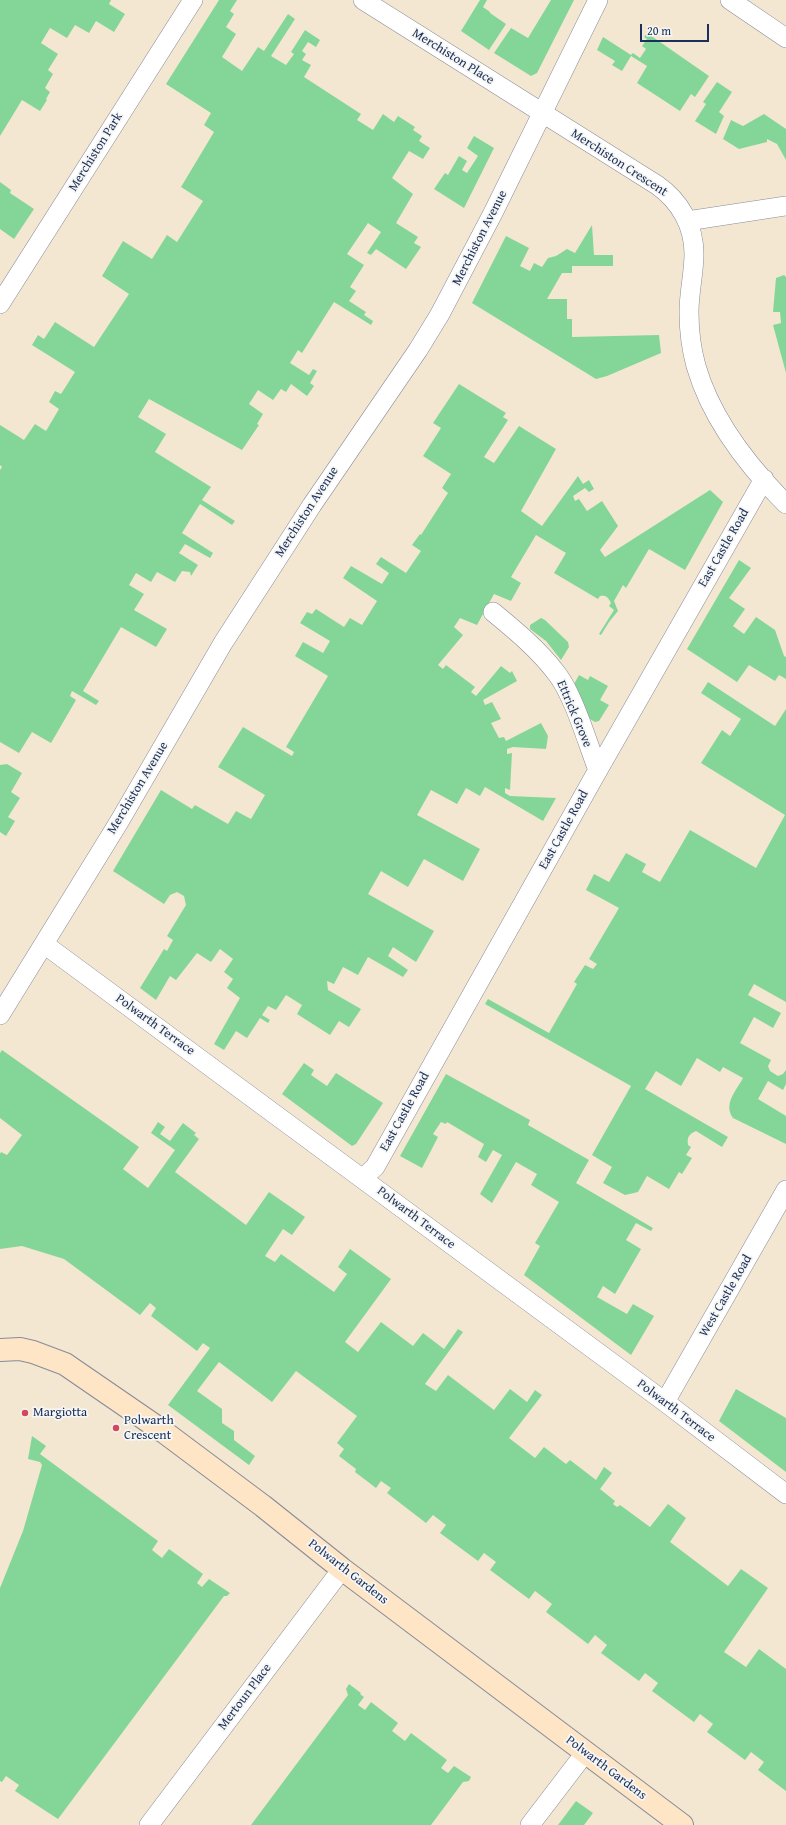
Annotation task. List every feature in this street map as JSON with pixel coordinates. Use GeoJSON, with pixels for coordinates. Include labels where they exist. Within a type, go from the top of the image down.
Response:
{"type":"FeatureCollection","features":[{"type":"Feature","properties":{"kind":"street","name":"Merchiston Park"},"geometry":{"type":"LineString","coordinates":[[0,304],[193,0]]}},
{"type":"Feature","properties":{"kind":"street","name":"Merchiston Place"},"geometry":{"type":"LineString","coordinates":[[363,0],[542,114]]}},
{"type":"Feature","properties":{"kind":"street","name":"Merchiston Avenue"},"geometry":{"type":"LineString","coordinates":[[0,1014],[44,944],[240,616],[344,456],[418,350],[440,314],[467,264],[598,0]]}},
{"type":"Feature","properties":{"kind":"street"},"geometry":{"type":"LineString","coordinates":[[730,0],[786,38]]}},
{"type":"Feature","properties":{"kind":"street","name":"Merchiston Crescent"},"geometry":{"type":"LineString","coordinates":[[542,114],[663,189],[674,200],[688,221],[694,255],[689,311],[690,337],[696,366],[705,391],[717,415],[737,446],[786,504]]}},
{"type":"Feature","properties":{"kind":"street"},"geometry":{"type":"LineString","coordinates":[[688,221],[786,206]]}},
{"type":"Feature","properties":{"kind":"street","name":"East Castle Road"},"geometry":{"type":"LineString","coordinates":[[363,1178],[375,1167],[598,770],[764,479]]}},
{"type":"Feature","properties":{"kind":"street","name":"Ettrick Grove"},"geometry":{"type":"LineString","coordinates":[[493,612],[532,647],[558,674],[570,698],[598,770]]}},
{"type":"Feature","properties":{"kind":"street","name":"Polwarth Terrace"},"geometry":{"type":"LineString","coordinates":[[44,944],[363,1178],[665,1402],[786,1494]]}},
{"type":"Feature","properties":{"kind":"street","name":"West Castle Road"},"geometry":{"type":"LineString","coordinates":[[665,1402],[786,1190]]}},
{"type":"Feature","properties":{"kind":"street","name":"Polwarth Gardens"},"geometry":{"type":"LineString","coordinates":[[0,1350],[20,1349],[33,1352],[65,1364],[164,1432],[263,1506],[342,1569],[682,1825]]}},
{"type":"Feature","properties":{"kind":"street","name":"Mertoun Place"},"geometry":{"type":"LineString","coordinates":[[149,1825],[342,1569]]}},
{"type":"Feature","properties":{"kind":"street"},"geometry":{"type":"LineString","coordinates":[[530,1825],[585,1753]]}},
{"type":"Feature","properties":{"kind":"green space"},"geometry":{"type":"Polygon","coordinates":[[[0,0],[111,0],[109,4],[125,14],[114,32],[96,21],[89,33],[75,25],[67,38],[50,28],[41,43],[58,54],[48,70],[53,74],[45,88],[50,92],[46,99],[47,100],[40,111],[22,100],[0,136],[0,0]]]}},
{"type":"Feature","properties":{"kind":"green space"},"geometry":{"type":"Polygon","coordinates":[[[219,0],[237,0],[230,11],[234,14],[226,27],[236,34],[222,57],[242,71],[258,47],[264,51],[288,14],[295,19],[271,56],[286,65],[294,54],[291,52],[305,30],[320,40],[316,47],[308,42],[302,51],[306,54],[302,60],[311,65],[304,77],[361,114],[357,120],[373,130],[383,114],[394,122],[398,116],[415,127],[413,130],[422,136],[419,141],[430,148],[423,159],[409,151],[392,178],[413,194],[396,223],[418,237],[414,243],[421,247],[406,269],[376,249],[371,255],[367,253],[381,232],[368,223],[347,254],[364,265],[350,287],[356,291],[349,301],[366,312],[364,315],[373,321],[371,325],[334,302],[302,353],[298,350],[290,363],[309,375],[313,369],[317,371],[310,383],[314,386],[307,396],[291,384],[286,392],[281,389],[273,400],[258,390],[249,404],[263,414],[257,424],[259,425],[242,450],[149,399],[138,417],[166,434],[155,452],[211,487],[202,500],[235,521],[232,525],[200,504],[182,533],[213,553],[210,558],[185,544],[179,553],[198,565],[191,576],[190,572],[182,571],[175,582],[157,572],[151,582],[136,573],[129,585],[144,594],[134,610],[167,629],[156,647],[121,627],[83,691],[99,701],[96,705],[72,691],[70,696],[76,700],[51,743],[32,732],[19,753],[0,742],[0,470],[2,467],[0,465],[0,425],[24,440],[35,424],[46,431],[59,409],[49,402],[55,391],[61,394],[75,372],[32,345],[38,335],[44,339],[55,322],[94,347],[129,294],[102,276],[123,241],[152,259],[167,235],[177,242],[203,201],[181,187],[214,132],[204,125],[211,113],[166,84],[219,0]]]}},
{"type":"Feature","properties":{"kind":"green space"},"geometry":{"type":"Polygon","coordinates":[[[480,0],[487,0],[483,7],[506,24],[489,50],[461,31],[480,0]]]}},
{"type":"Feature","properties":{"kind":"green space"},"geometry":{"type":"Polygon","coordinates":[[[551,0],[574,0],[537,73],[531,76],[494,53],[511,28],[528,38],[551,0]]]}},
{"type":"Feature","properties":{"kind":"green space"},"geometry":{"type":"Polygon","coordinates":[[[647,33],[709,76],[695,97],[691,94],[680,111],[637,83],[647,66],[631,56],[622,71],[612,65],[615,61],[597,50],[603,37],[631,55],[633,53],[640,58],[646,49],[642,46],[647,39],[644,37],[647,33]]]}},
{"type":"Feature","properties":{"kind":"green space"},"geometry":{"type":"Polygon","coordinates":[[[717,82],[732,92],[719,112],[724,116],[716,134],[695,121],[706,104],[703,102],[717,82]]]}},
{"type":"Feature","properties":{"kind":"green space"},"geometry":{"type":"Polygon","coordinates":[[[764,114],[786,129],[786,160],[777,144],[767,139],[767,142],[739,149],[723,139],[731,120],[743,126],[764,114]]]}},
{"type":"Feature","properties":{"kind":"green space"},"geometry":{"type":"Polygon","coordinates":[[[474,136],[494,148],[464,208],[434,189],[445,173],[448,175],[459,156],[467,161],[462,170],[467,173],[478,156],[467,148],[474,136]]]}},
{"type":"Feature","properties":{"kind":"green space"},"geometry":{"type":"Polygon","coordinates":[[[0,182],[11,190],[10,193],[34,209],[14,239],[0,229],[0,182]]]}},
{"type":"Feature","properties":{"kind":"green space"},"geometry":{"type":"Polygon","coordinates":[[[592,225],[594,255],[613,255],[613,266],[572,266],[572,273],[562,273],[547,299],[567,299],[567,319],[572,319],[572,337],[659,335],[661,353],[607,376],[596,379],[472,303],[506,236],[529,248],[520,266],[530,271],[534,263],[542,267],[548,258],[556,256],[567,249],[575,253],[592,225]]]}},
{"type":"Feature","properties":{"kind":"green space"},"geometry":{"type":"Polygon","coordinates":[[[784,275],[786,277],[786,373],[773,325],[781,323],[780,312],[773,312],[776,278],[784,275]]]}},
{"type":"Feature","properties":{"kind":"green space"},"geometry":{"type":"Polygon","coordinates":[[[459,384],[506,413],[503,417],[508,420],[484,457],[494,463],[519,426],[556,449],[521,511],[542,526],[578,476],[583,484],[589,480],[594,489],[589,492],[585,488],[573,496],[575,501],[579,499],[587,511],[602,501],[618,526],[600,550],[605,557],[710,490],[723,502],[685,570],[649,549],[626,588],[623,585],[614,601],[618,611],[601,635],[599,634],[614,610],[609,606],[611,603],[609,599],[605,596],[600,596],[598,599],[554,573],[566,553],[536,535],[511,577],[521,583],[511,601],[494,594],[477,625],[460,618],[454,627],[463,635],[438,665],[443,669],[446,665],[475,687],[471,692],[476,696],[501,666],[510,673],[512,671],[517,681],[483,700],[485,705],[492,702],[501,719],[491,723],[499,738],[504,737],[506,741],[541,723],[548,736],[546,749],[513,747],[507,749],[507,754],[512,753],[510,790],[505,788],[505,793],[510,796],[556,798],[543,821],[485,787],[480,796],[466,788],[457,804],[431,790],[417,815],[480,849],[463,881],[424,859],[408,887],[381,871],[368,894],[434,931],[416,962],[393,947],[388,956],[408,970],[403,977],[368,957],[358,975],[343,967],[334,984],[327,981],[328,990],[361,1009],[349,1027],[339,1021],[330,1035],[297,1014],[302,1005],[286,995],[276,1010],[268,1006],[262,1015],[270,1020],[268,1023],[260,1018],[247,1038],[236,1031],[224,1050],[214,1044],[240,998],[227,988],[233,979],[224,972],[233,959],[220,949],[211,962],[197,953],[176,980],[170,976],[156,1000],[140,988],[164,949],[167,951],[173,940],[167,936],[186,905],[184,896],[177,892],[170,895],[164,904],[113,871],[161,790],[192,809],[195,805],[228,824],[236,811],[251,819],[265,795],[218,767],[243,727],[292,756],[294,752],[286,747],[328,676],[295,656],[303,642],[323,653],[330,641],[300,623],[307,612],[312,614],[316,609],[344,627],[350,618],[362,625],[377,601],[343,578],[351,566],[382,584],[389,573],[376,564],[381,557],[406,573],[421,551],[412,545],[420,534],[421,535],[448,493],[442,488],[451,474],[423,456],[441,428],[433,423],[459,384]]]}},
{"type":"Feature","properties":{"kind":"green space"},"geometry":{"type":"Polygon","coordinates":[[[739,560],[751,568],[729,598],[745,609],[733,626],[744,634],[756,617],[775,630],[784,656],[786,657],[786,679],[779,675],[775,681],[749,665],[737,682],[687,649],[739,560]]]}},
{"type":"Feature","properties":{"kind":"green space"},"geometry":{"type":"Polygon","coordinates":[[[541,618],[568,642],[569,647],[561,660],[546,641],[530,629],[530,625],[541,618]]]}},
{"type":"Feature","properties":{"kind":"green space"},"geometry":{"type":"Polygon","coordinates":[[[579,675],[588,680],[590,676],[608,686],[600,700],[609,705],[599,721],[595,722],[590,719],[574,684],[579,675]]]}},
{"type":"Feature","properties":{"kind":"green space"},"geometry":{"type":"Polygon","coordinates":[[[708,682],[775,726],[786,709],[786,1002],[754,984],[748,995],[781,1013],[773,1028],[754,1017],[740,1043],[771,1060],[768,1066],[770,1071],[778,1076],[783,1074],[786,1070],[786,1084],[783,1090],[768,1081],[758,1099],[786,1116],[786,1144],[733,1118],[729,1108],[730,1103],[743,1078],[723,1067],[720,1072],[697,1058],[681,1086],[656,1071],[645,1089],[728,1137],[722,1147],[696,1131],[694,1132],[688,1138],[688,1145],[691,1147],[686,1155],[692,1158],[682,1174],[679,1172],[669,1189],[647,1176],[638,1192],[625,1195],[603,1183],[612,1167],[592,1155],[631,1086],[485,1004],[488,999],[549,1033],[577,984],[574,982],[585,965],[593,969],[597,964],[589,959],[619,908],[586,890],[594,874],[609,882],[626,853],[646,864],[642,872],[660,882],[690,830],[756,868],[785,815],[701,763],[722,730],[730,736],[741,719],[701,693],[708,682]]]}},
{"type":"Feature","properties":{"kind":"green space"},"geometry":{"type":"Polygon","coordinates":[[[7,764],[22,773],[11,792],[20,798],[8,817],[15,821],[6,836],[0,832],[0,765],[7,764]]]}},
{"type":"Feature","properties":{"kind":"green space"},"geometry":{"type":"Polygon","coordinates":[[[2,1050],[139,1147],[123,1169],[148,1188],[175,1150],[151,1133],[158,1122],[165,1127],[160,1134],[170,1141],[183,1123],[196,1133],[194,1135],[199,1139],[175,1172],[246,1225],[269,1192],[305,1217],[292,1235],[283,1229],[265,1256],[275,1262],[281,1254],[334,1292],[347,1274],[338,1267],[350,1249],[391,1279],[345,1342],[358,1352],[381,1322],[413,1346],[423,1333],[444,1349],[458,1329],[463,1332],[425,1384],[436,1391],[448,1375],[494,1410],[510,1389],[527,1402],[535,1390],[542,1395],[509,1438],[535,1458],[544,1447],[566,1464],[570,1460],[596,1480],[604,1467],[612,1473],[600,1489],[615,1501],[613,1504],[617,1507],[620,1505],[650,1527],[668,1504],[686,1518],[670,1542],[728,1586],[741,1569],[768,1588],[724,1652],[746,1667],[759,1649],[786,1669],[786,1791],[758,1770],[764,1762],[751,1752],[745,1760],[707,1732],[713,1724],[700,1714],[694,1722],[652,1691],[658,1683],[645,1673],[639,1681],[601,1653],[607,1645],[595,1635],[588,1644],[546,1612],[552,1604],[535,1591],[529,1599],[490,1570],[496,1562],[484,1553],[478,1561],[440,1533],[446,1525],[433,1515],[426,1523],[387,1493],[391,1488],[381,1481],[376,1488],[355,1472],[356,1469],[339,1456],[344,1449],[337,1443],[357,1416],[296,1371],[272,1402],[219,1362],[197,1391],[222,1409],[222,1423],[234,1431],[234,1440],[255,1456],[249,1465],[168,1405],[210,1348],[203,1343],[197,1351],[151,1316],[156,1308],[150,1303],[140,1315],[64,1259],[22,1246],[0,1249],[0,1154],[1,1152],[7,1155],[22,1135],[0,1118],[0,1053],[2,1050]]]}},
{"type":"Feature","properties":{"kind":"green space"},"geometry":{"type":"Polygon","coordinates":[[[304,1063],[314,1070],[311,1075],[327,1086],[336,1073],[383,1103],[356,1144],[352,1146],[282,1094],[304,1063]]]}},
{"type":"Feature","properties":{"kind":"green space"},"geometry":{"type":"Polygon","coordinates":[[[446,1074],[530,1120],[528,1125],[589,1160],[576,1183],[653,1228],[651,1231],[636,1223],[626,1240],[641,1249],[615,1294],[603,1286],[597,1297],[627,1314],[633,1304],[654,1316],[631,1355],[524,1275],[540,1246],[535,1243],[559,1202],[531,1185],[537,1174],[516,1162],[492,1203],[480,1194],[502,1155],[493,1150],[486,1162],[478,1157],[484,1144],[447,1122],[446,1124],[441,1122],[433,1134],[438,1137],[422,1168],[400,1156],[446,1074]]]}},
{"type":"Feature","properties":{"kind":"green space"},"geometry":{"type":"Polygon","coordinates":[[[736,1389],[786,1418],[786,1472],[719,1421],[736,1389]]]}},
{"type":"Feature","properties":{"kind":"green space"},"geometry":{"type":"Polygon","coordinates":[[[32,1436],[46,1446],[40,1454],[158,1541],[152,1550],[162,1558],[169,1549],[203,1574],[197,1583],[202,1587],[209,1579],[230,1593],[227,1596],[224,1596],[58,1819],[15,1791],[19,1785],[6,1776],[2,1782],[0,1781],[0,1588],[23,1531],[42,1465],[40,1462],[28,1459],[32,1436]]]}},
{"type":"Feature","properties":{"kind":"green space"},"geometry":{"type":"Polygon","coordinates":[[[349,1684],[364,1697],[358,1705],[365,1710],[371,1702],[398,1723],[392,1731],[405,1741],[411,1733],[447,1760],[441,1768],[448,1773],[454,1766],[471,1777],[469,1781],[463,1782],[431,1825],[251,1825],[348,1695],[346,1689],[349,1684]]]}},
{"type":"Feature","properties":{"kind":"green space"},"geometry":{"type":"Polygon","coordinates":[[[576,1801],[593,1813],[584,1825],[558,1825],[576,1801]]]}},
{"type":"Feature","properties":{"kind":"place","name":"Margiotta"},"geometry":{"type":"Point","coordinates":[25,1413]}},
{"type":"Feature","properties":{"kind":"place","name":"Polwarth Crescent"},"geometry":{"type":"Point","coordinates":[116,1428]}}]}
